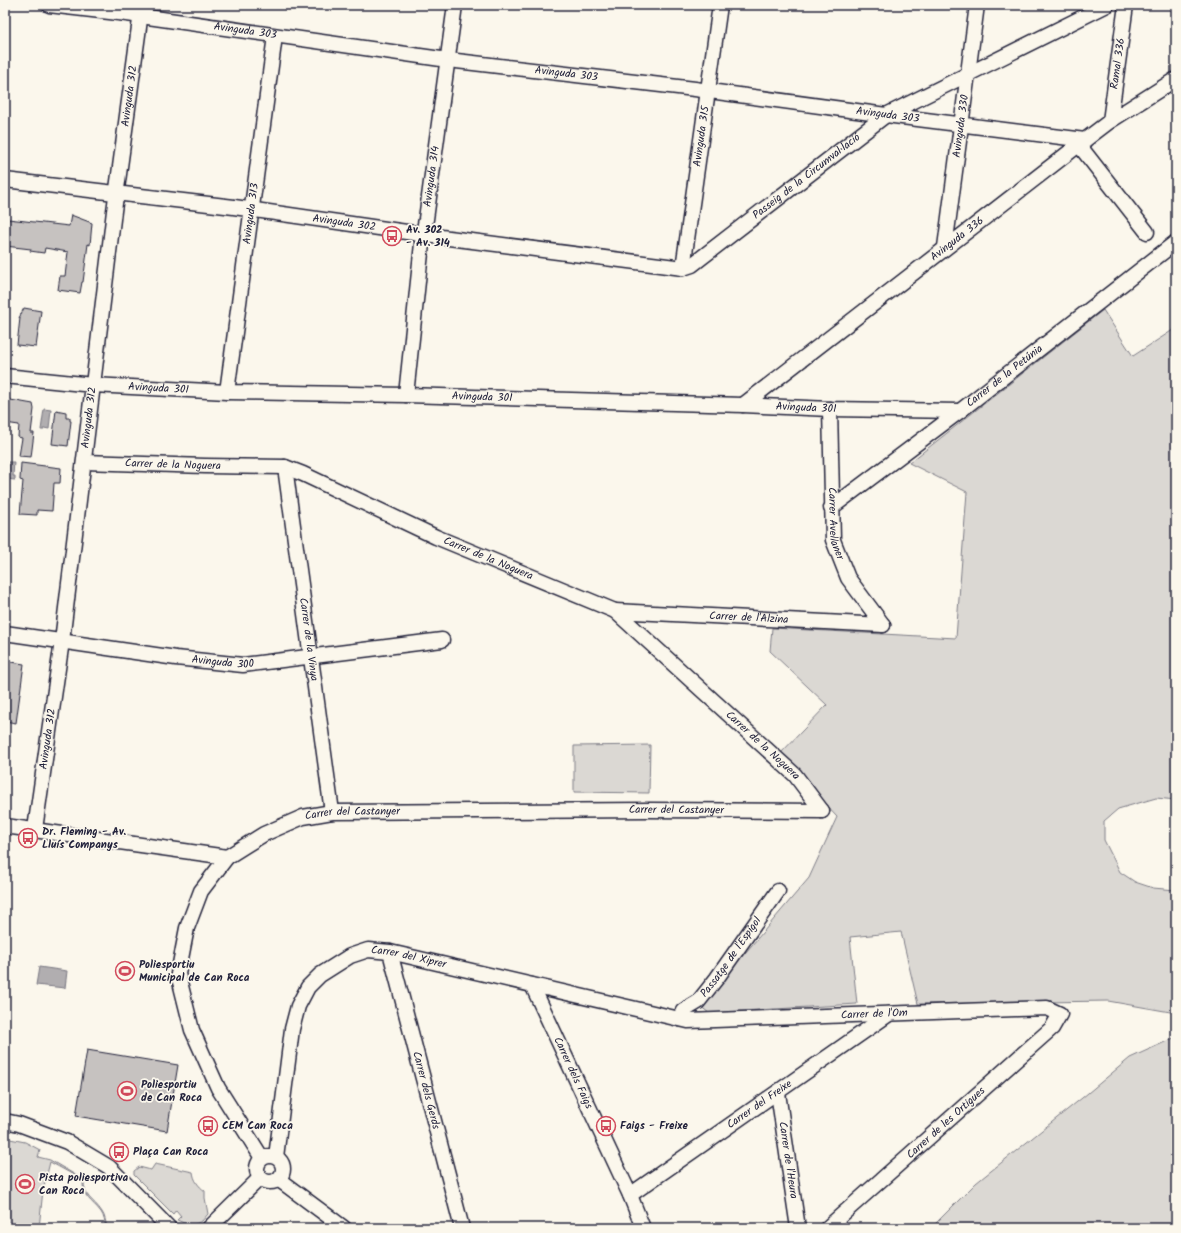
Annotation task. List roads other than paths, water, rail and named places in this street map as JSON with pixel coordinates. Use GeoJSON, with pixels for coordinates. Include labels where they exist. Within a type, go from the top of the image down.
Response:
{"type":"FeatureCollection","features":[{"type":"Feature","properties":{"kind":"street","name":"Avinguda 303"},"geometry":{"type":"LineString","coordinates":[[49,5],[141,11],[275,36],[448,60],[708,91],[961,124],[1082,142]]}},
{"type":"Feature","properties":{"kind":"street","name":"Avinguda 314"},"geometry":{"type":"LineString","coordinates":[[406,395],[423,234],[455,5]]}},
{"type":"Feature","properties":{"kind":"street","name":"Avinguda 315"},"geometry":{"type":"LineString","coordinates":[[683,268],[720,5]]}},
{"type":"Feature","properties":{"kind":"street","name":"Avinguda 330"},"geometry":{"type":"LineString","coordinates":[[945,247],[977,5]]}},
{"type":"Feature","properties":{"kind":"street","name":"Passeig de la Circumval·lació"},"geometry":{"type":"LineString","coordinates":[[683,268],[692,265],[886,115],[1106,5]]}},
{"type":"Feature","properties":{"kind":"street","name":"Ramal 336"},"geometry":{"type":"LineString","coordinates":[[1110,121],[1126,5]]}},
{"type":"Feature","properties":{"kind":"street","name":"Avinguda 312"},"geometry":{"type":"LineString","coordinates":[[35,829],[62,641],[92,385],[141,11]]}},
{"type":"Feature","properties":{"kind":"street","name":"Avinguda 313"},"geometry":{"type":"LineString","coordinates":[[226,392],[275,36]]}},
{"type":"Feature","properties":{"kind":"street","name":"Avinguda 336"},"geometry":{"type":"LineString","coordinates":[[743,405],[1082,142],[1110,121],[1176,79]]}},
{"type":"Feature","properties":{"kind":"street"},"geometry":{"type":"LineString","coordinates":[[1082,142],[1147,232]]}},
{"type":"Feature","properties":{"kind":"street","name":"Avinguda 302"},"geometry":{"type":"LineString","coordinates":[[5,180],[252,210],[683,268]]}},
{"type":"Feature","properties":{"kind":"street","name":"Carrer de la Petúnia"},"geometry":{"type":"LineString","coordinates":[[831,508],[960,411],[1176,242]]}},
{"type":"Feature","properties":{"kind":"street","name":"Avinguda 301"},"geometry":{"type":"LineString","coordinates":[[5,376],[92,385],[226,392],[406,395],[830,409],[960,411]]}},
{"type":"Feature","properties":{"kind":"street","name":"Carrer Avellaner"},"geometry":{"type":"LineString","coordinates":[[830,409],[831,508],[833,540],[848,578],[883,624]]}},
{"type":"Feature","properties":{"kind":"street","name":"Carrer de la Noguera"},"geometry":{"type":"LineString","coordinates":[[84,462],[285,467],[303,474],[436,537],[615,611],[795,776],[822,811]]}},
{"type":"Feature","properties":{"kind":"street","name":"Carrer de la Vinya"},"geometry":{"type":"LineString","coordinates":[[285,467],[332,812]]}},
{"type":"Feature","properties":{"kind":"street","name":"Carrer de l'Alzina"},"geometry":{"type":"LineString","coordinates":[[615,611],[883,624]]}},
{"type":"Feature","properties":{"kind":"street","name":"Avinguda 300"},"geometry":{"type":"LineString","coordinates":[[5,633],[176,658],[243,665],[442,640]]}},
{"type":"Feature","properties":{"kind":"street","name":"Carrer del Castanyer"},"geometry":{"type":"LineString","coordinates":[[269,1157],[218,1088],[192,1030],[178,974],[187,928],[201,891],[227,857],[264,834],[302,817],[332,812],[649,810],[822,811]]}},
{"type":"Feature","properties":{"kind":"street"},"geometry":{"type":"LineString","coordinates":[[5,826],[227,857]]}},
{"type":"Feature","properties":{"kind":"street","name":"Passatge de l'Espígol"},"geometry":{"type":"LineString","coordinates":[[683,1020],[683,1011],[698,1002],[718,978],[778,891]]}},
{"type":"Feature","properties":{"kind":"street","name":"Carrer del Xiprer"},"geometry":{"type":"LineString","coordinates":[[269,1157],[292,1030],[298,1006],[308,987],[320,974],[350,956],[368,950],[390,952],[683,1020]]}},
{"type":"Feature","properties":{"kind":"street","name":"Carrer dels Gerds"},"geometry":{"type":"LineString","coordinates":[[390,952],[462,1228]]}},
{"type":"Feature","properties":{"kind":"street","name":"Carrer dels Faigs"},"geometry":{"type":"LineString","coordinates":[[532,985],[630,1195],[643,1228]]}},
{"type":"Feature","properties":{"kind":"street","name":"Carrer de l'Om"},"geometry":{"type":"LineString","coordinates":[[683,1020],[1047,1008],[1060,1014]]}},
{"type":"Feature","properties":{"kind":"street","name":"Carrer del Freixe"},"geometry":{"type":"LineString","coordinates":[[630,1195],[889,1014]]}},
{"type":"Feature","properties":{"kind":"street","name":"Carrer de les Ortigues"},"geometry":{"type":"LineString","coordinates":[[827,1228],[1052,1028],[1060,1014]]}},
{"type":"Feature","properties":{"kind":"street","name":"Carrer de l'Heura"},"geometry":{"type":"LineString","coordinates":[[778,1093],[798,1228]]}},
{"type":"Feature","properties":{"kind":"street"},"geometry":{"type":"LineString","coordinates":[[5,1121],[19,1124],[67,1142],[109,1166],[169,1228]]}},
{"type":"Feature","properties":{"kind":"street"},"geometry":{"type":"LineString","coordinates":[[269,1157],[282,1163],[283,1167],[281,1176],[278,1179],[269,1182],[260,1178],[256,1167],[257,1164],[269,1157]]}},
{"type":"Feature","properties":{"kind":"street"},"geometry":{"type":"LineString","coordinates":[[209,1228],[260,1178]]}},
{"type":"Feature","properties":{"kind":"street"},"geometry":{"type":"LineString","coordinates":[[278,1179],[344,1228]]}},
{"type":"Feature","properties":{"kind":"place","name":"Av. 302 - Av. 314"},"geometry":{"type":"Point","coordinates":[392,236]}},
{"type":"Feature","properties":{"kind":"place","name":"Dr. Fleming - Av. Lluís Companys"},"geometry":{"type":"Point","coordinates":[28,838]}},
{"type":"Feature","properties":{"kind":"place","name":"Poliesportiu Municipal de Can Roca"},"geometry":{"type":"Point","coordinates":[125,971]}},
{"type":"Feature","properties":{"kind":"place","name":"Poliesportiu de Can Roca"},"geometry":{"type":"Point","coordinates":[127,1091]}},
{"type":"Feature","properties":{"kind":"place","name":"CEM Can Roca"},"geometry":{"type":"Point","coordinates":[208,1126]}},
{"type":"Feature","properties":{"kind":"place","name":"Faigs - Freixe"},"geometry":{"type":"Point","coordinates":[606,1126]}},
{"type":"Feature","properties":{"kind":"place","name":"Plaça Can Roca"},"geometry":{"type":"Point","coordinates":[119,1152]}},
{"type":"Feature","properties":{"kind":"place","name":"Pista poliesportiva Can Roca"},"geometry":{"type":"Point","coordinates":[25,1184]}}]}
